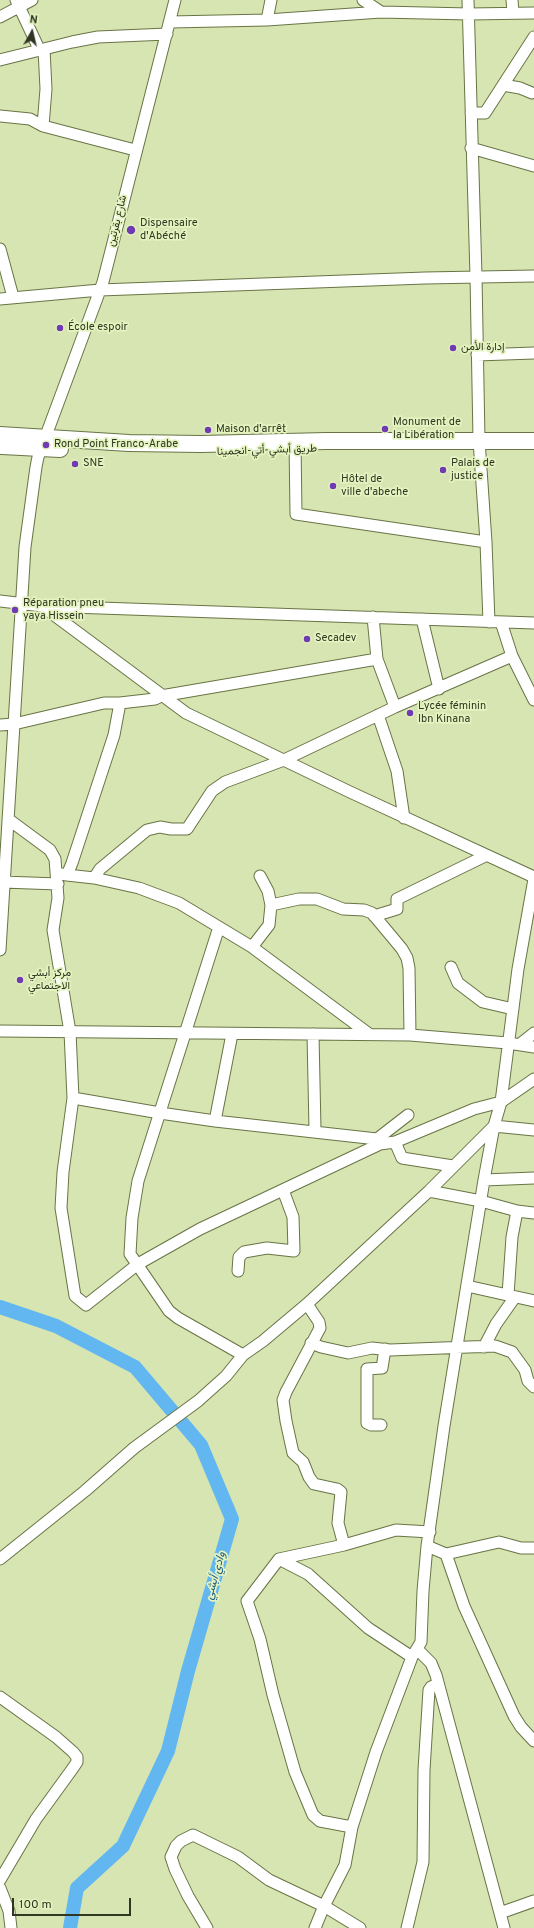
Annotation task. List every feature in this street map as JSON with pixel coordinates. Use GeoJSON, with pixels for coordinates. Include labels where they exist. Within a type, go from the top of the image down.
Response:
{"type":"FeatureCollection","features":[{"type":"Feature","properties":{"kind":"highway"},"geometry":{"type":"LineString","coordinates":[[0,435],[43,443]]}},
{"type":"Feature","properties":{"kind":"highway"},"geometry":{"type":"LineString","coordinates":[[0,446],[43,443],[129,443],[201,449],[326,445],[479,445],[534,441]]}},
{"type":"Feature","properties":{"kind":"highway"},"geometry":{"type":"LineString","coordinates":[[479,445],[534,450]]}},
{"type":"Feature","properties":{"kind":"street"},"geometry":{"type":"LineString","coordinates":[[0,17],[18,3],[32,0]]}},
{"type":"Feature","properties":{"kind":"street","name":"شارع بقرتين"},"geometry":{"type":"LineString","coordinates":[[0,950],[8,819],[5,791],[14,724],[25,547],[36,467],[43,443],[100,290],[175,0]]}},
{"type":"Feature","properties":{"kind":"street"},"geometry":{"type":"LineString","coordinates":[[267,20],[271,0]]}},
{"type":"Feature","properties":{"kind":"street"},"geometry":{"type":"LineString","coordinates":[[362,0],[381,12]]}},
{"type":"Feature","properties":{"kind":"street"},"geometry":{"type":"LineString","coordinates":[[468,0],[478,355],[479,445],[486,542],[489,622]]}},
{"type":"Feature","properties":{"kind":"street"},"geometry":{"type":"LineString","coordinates":[[512,0],[513,13]]}},
{"type":"Feature","properties":{"kind":"street"},"geometry":{"type":"LineString","coordinates":[[18,3],[42,50],[46,89],[44,126]]}},
{"type":"Feature","properties":{"kind":"street"},"geometry":{"type":"LineString","coordinates":[[170,22],[267,20],[381,12],[469,14],[534,13]]}},
{"type":"Feature","properties":{"kind":"street"},"geometry":{"type":"LineString","coordinates":[[0,60],[98,37],[167,34]]}},
{"type":"Feature","properties":{"kind":"street"},"geometry":{"type":"LineString","coordinates":[[471,114],[485,112],[534,37]]}},
{"type":"Feature","properties":{"kind":"street"},"geometry":{"type":"LineString","coordinates":[[503,85],[520,88],[532,94]]}},
{"type":"Feature","properties":{"kind":"street"},"geometry":{"type":"LineString","coordinates":[[0,116],[30,119],[44,126],[135,150]]}},
{"type":"Feature","properties":{"kind":"street"},"geometry":{"type":"LineString","coordinates":[[472,148],[534,166]]}},
{"type":"Feature","properties":{"kind":"street"},"geometry":{"type":"LineString","coordinates":[[0,249],[13,297]]}},
{"type":"Feature","properties":{"kind":"street"},"geometry":{"type":"LineString","coordinates":[[0,299],[100,290],[476,276],[534,276]]}},
{"type":"Feature","properties":{"kind":"street"},"geometry":{"type":"LineString","coordinates":[[478,355],[534,353]]}},
{"type":"Feature","properties":{"kind":"street"},"geometry":{"type":"LineString","coordinates":[[295,446],[296,514],[486,542]]}},
{"type":"Feature","properties":{"kind":"street"},"geometry":{"type":"LineString","coordinates":[[0,601],[42,606],[534,624]]}},
{"type":"Feature","properties":{"kind":"street"},"geometry":{"type":"LineString","coordinates":[[42,606],[161,696],[186,713],[404,818],[534,878],[518,969],[502,1102],[494,1126],[480,1201],[456,1349],[427,1546],[423,1591],[422,1642],[415,1653],[376,1752],[352,1827],[345,1865],[324,1906],[315,1928]]}},
{"type":"Feature","properties":{"kind":"street"},"geometry":{"type":"LineString","coordinates":[[373,618],[377,659],[395,707]]}},
{"type":"Feature","properties":{"kind":"street"},"geometry":{"type":"LineString","coordinates":[[422,619],[439,689]]}},
{"type":"Feature","properties":{"kind":"street"},"geometry":{"type":"LineString","coordinates":[[501,622],[512,656],[534,700]]}},
{"type":"Feature","properties":{"kind":"street"},"geometry":{"type":"LineString","coordinates":[[94,878],[100,869],[147,830],[160,827],[187,829],[212,790],[225,782],[284,760],[395,707],[512,656]]}},
{"type":"Feature","properties":{"kind":"street"},"geometry":{"type":"LineString","coordinates":[[0,725],[14,724],[104,703],[120,703],[155,699],[161,696],[377,659]]}},
{"type":"Feature","properties":{"kind":"street"},"geometry":{"type":"LineString","coordinates":[[120,703],[107,757],[61,877],[53,930],[70,1032],[73,1098],[63,1172],[61,1208],[75,1296],[86,1305],[138,1264],[200,1229],[283,1190],[378,1141],[408,1115]]}},
{"type":"Feature","properties":{"kind":"street"},"geometry":{"type":"LineString","coordinates":[[378,715],[397,771],[404,818]]}},
{"type":"Feature","properties":{"kind":"street"},"geometry":{"type":"LineString","coordinates":[[8,819],[50,850],[61,877]]}},
{"type":"Feature","properties":{"kind":"street"},"geometry":{"type":"LineString","coordinates":[[374,916],[397,909],[397,899],[486,856]]}},
{"type":"Feature","properties":{"kind":"street"},"geometry":{"type":"LineString","coordinates":[[252,946],[269,925],[271,906],[268,891],[260,876]]}},
{"type":"Feature","properties":{"kind":"street"},"geometry":{"type":"LineString","coordinates":[[3,882],[61,877],[94,878],[157,894],[180,903],[252,946],[369,1034]]}},
{"type":"Feature","properties":{"kind":"street"},"geometry":{"type":"LineString","coordinates":[[271,906],[299,899],[317,899],[343,909],[364,910],[372,913],[402,949],[407,958],[409,968],[410,1036]]}},
{"type":"Feature","properties":{"kind":"street"},"geometry":{"type":"LineString","coordinates":[[219,927],[138,1181],[132,1218],[130,1254],[169,1311],[178,1318],[243,1355]]}},
{"type":"Feature","properties":{"kind":"street"},"geometry":{"type":"LineString","coordinates":[[451,967],[458,982],[477,998],[483,1002],[513,1009]]}},
{"type":"Feature","properties":{"kind":"street"},"geometry":{"type":"LineString","coordinates":[[0,1032],[369,1034],[508,1043],[534,1047]]}},
{"type":"Feature","properties":{"kind":"street"},"geometry":{"type":"LineString","coordinates":[[520,1044],[534,1033]]}},
{"type":"Feature","properties":{"kind":"street"},"geometry":{"type":"LineString","coordinates":[[215,1121],[232,1034]]}},
{"type":"Feature","properties":{"kind":"street"},"geometry":{"type":"LineString","coordinates":[[313,1034],[315,1130]]}},
{"type":"Feature","properties":{"kind":"street"},"geometry":{"type":"LineString","coordinates":[[73,1098],[215,1121],[315,1130],[378,1141],[395,1142],[474,1109],[502,1102],[534,1079]]}},
{"type":"Feature","properties":{"kind":"street"},"geometry":{"type":"LineString","coordinates":[[494,1126],[534,1130]]}},
{"type":"Feature","properties":{"kind":"street"},"geometry":{"type":"LineString","coordinates":[[0,1559],[62,1510],[134,1448],[198,1401],[226,1376],[243,1355],[263,1341],[307,1304],[429,1192],[494,1126]]}},
{"type":"Feature","properties":{"kind":"street"},"geometry":{"type":"LineString","coordinates":[[395,1142],[402,1158],[453,1166]]}},
{"type":"Feature","properties":{"kind":"street"},"geometry":{"type":"LineString","coordinates":[[484,1180],[534,1178]]}},
{"type":"Feature","properties":{"kind":"street"},"geometry":{"type":"LineString","coordinates":[[238,1271],[239,1257],[244,1252],[267,1248],[294,1251],[293,1218],[283,1190]]}},
{"type":"Feature","properties":{"kind":"street"},"geometry":{"type":"LineString","coordinates":[[429,1192],[480,1201],[517,1211],[534,1212]]}},
{"type":"Feature","properties":{"kind":"street"},"geometry":{"type":"LineString","coordinates":[[484,1347],[512,1296],[512,1237],[517,1211]]}},
{"type":"Feature","properties":{"kind":"street"},"geometry":{"type":"LineString","coordinates":[[467,1286],[534,1301]]}},
{"type":"Feature","properties":{"kind":"street"},"geometry":{"type":"LineString","coordinates":[[307,1304],[320,1325],[283,1400],[286,1421],[293,1453],[303,1462],[309,1477],[314,1484],[337,1489],[341,1492],[338,1523],[344,1545]]}},
{"type":"Feature","properties":{"kind":"street"},"geometry":{"type":"LineString","coordinates":[[311,1343],[321,1347],[348,1353],[366,1349],[456,1349],[495,1346],[512,1352],[525,1370],[528,1381],[534,1387]]}},
{"type":"Feature","properties":{"kind":"street"},"geometry":{"type":"LineString","coordinates":[[382,1425],[371,1425],[367,1422],[368,1369],[382,1368],[385,1349]]}},
{"type":"Feature","properties":{"kind":"street"},"geometry":{"type":"LineString","coordinates":[[352,1827],[320,1821],[313,1815],[295,1772],[273,1695],[260,1639],[247,1601],[279,1559],[344,1545],[396,1530],[430,1532]]}},
{"type":"Feature","properties":{"kind":"street"},"geometry":{"type":"LineString","coordinates":[[427,1546],[446,1554],[499,1542],[521,1548],[534,1548]]}},
{"type":"Feature","properties":{"kind":"street"},"geometry":{"type":"LineString","coordinates":[[446,1554],[464,1606],[514,1716],[521,1727],[534,1741]]}},
{"type":"Feature","properties":{"kind":"street"},"geometry":{"type":"LineString","coordinates":[[279,1559],[308,1574],[368,1628],[431,1663],[504,1928]]}},
{"type":"Feature","properties":{"kind":"street"},"geometry":{"type":"LineString","coordinates":[[407,1928],[423,1862],[424,1770],[429,1690],[431,1687],[438,1684]]}},
{"type":"Feature","properties":{"kind":"street"},"geometry":{"type":"LineString","coordinates":[[0,1697],[56,1737],[77,1757],[73,1768],[36,1819],[0,1880]]}},
{"type":"Feature","properties":{"kind":"street"},"geometry":{"type":"LineString","coordinates":[[207,1928],[188,1896],[171,1857],[176,1846],[181,1841],[193,1835],[238,1857],[269,1880],[324,1906],[360,1928]]}},
{"type":"Feature","properties":{"kind":"street"},"geometry":{"type":"LineString","coordinates":[[0,1888],[9,1911],[11,1928]]}},
{"type":"Feature","properties":{"kind":"street"},"geometry":{"type":"LineString","coordinates":[[500,1913],[534,1900]]}},
{"type":"Feature","properties":{"kind":"waterway","name":"وادي أبشي"},"geometry":{"type":"LineString","coordinates":[[0,1307],[56,1326],[135,1367],[201,1445],[232,1519],[188,1671],[168,1751],[123,1846],[77,1888],[70,1928]]}},
{"type":"Feature","properties":{"kind":"place","name":"Dispensaire d'Abéché"},"geometry":{"type":"Point","coordinates":[131,230]}},
{"type":"Feature","properties":{"kind":"place","name":"École espoir"},"geometry":{"type":"Point","coordinates":[60,328]}},
{"type":"Feature","properties":{"kind":"place","name":"إدارة الأمن"},"geometry":{"type":"Point","coordinates":[453,348]}},
{"type":"Feature","properties":{"kind":"place","name":"Monument de la Libération"},"geometry":{"type":"Point","coordinates":[385,429]}},
{"type":"Feature","properties":{"kind":"place","name":"Maison d'arrêt"},"geometry":{"type":"Point","coordinates":[208,430]}},
{"type":"Feature","properties":{"kind":"place","name":"Rond Point Franco-Arabe"},"geometry":{"type":"Point","coordinates":[46,445]}},
{"type":"Feature","properties":{"kind":"place","name":"SNE"},"geometry":{"type":"Point","coordinates":[75,464]}},
{"type":"Feature","properties":{"kind":"place","name":"Palais de justice"},"geometry":{"type":"Point","coordinates":[443,470]}},
{"type":"Feature","properties":{"kind":"place","name":"Hôtel de ville d'abeche"},"geometry":{"type":"Point","coordinates":[333,486]}},
{"type":"Feature","properties":{"kind":"place","name":"Réparation pneu yaya Hissein"},"geometry":{"type":"Point","coordinates":[15,610]}},
{"type":"Feature","properties":{"kind":"place","name":"Secadev"},"geometry":{"type":"Point","coordinates":[307,639]}},
{"type":"Feature","properties":{"kind":"place","name":"Lycée féminin Ibn Kinana"},"geometry":{"type":"Point","coordinates":[410,713]}},
{"type":"Feature","properties":{"kind":"place","name":"مركز أبشي الاجتماعي"},"geometry":{"type":"Point","coordinates":[20,980]}}]}
